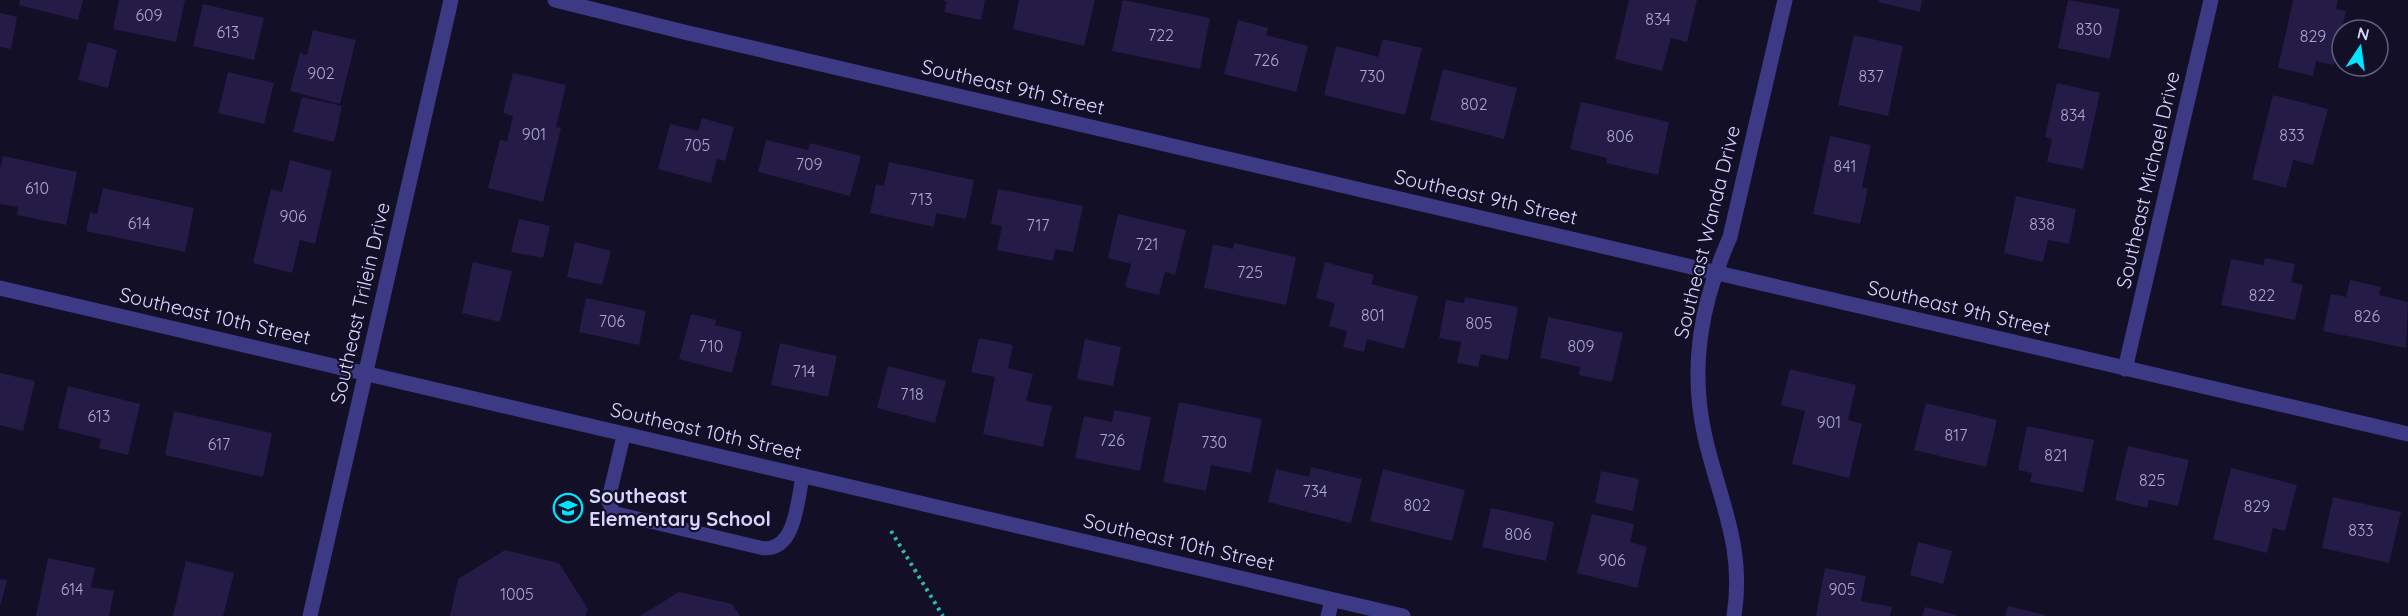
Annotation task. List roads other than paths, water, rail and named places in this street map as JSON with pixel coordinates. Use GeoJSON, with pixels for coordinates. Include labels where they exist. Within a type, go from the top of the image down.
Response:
{"type":"FeatureCollection","features":[{"type":"Feature","properties":{"kind":"street","name":"Southeast Trilein Drive"},"geometry":{"type":"LineString","coordinates":[[310,616],[451,0]]}},
{"type":"Feature","properties":{"kind":"street","name":"Southeast 9th Street"},"geometry":{"type":"LineString","coordinates":[[555,0],[695,35],[2408,434]]}},
{"type":"Feature","properties":{"kind":"street","name":"Southeast Wanda Drive"},"geometry":{"type":"LineString","coordinates":[[1734,616],[1738,579],[1732,538],[1705,438],[1697,389],[1696,362],[1714,272],[1731,237],[1785,0]]}},
{"type":"Feature","properties":{"kind":"street","name":"Southeast Michael Drive"},"geometry":{"type":"LineString","coordinates":[[2125,369],[2211,0]]}},
{"type":"Feature","properties":{"kind":"street","name":"Southeast 10th Street"},"geometry":{"type":"LineString","coordinates":[[0,288],[1403,616]]}},
{"type":"Feature","properties":{"kind":"street"},"geometry":{"type":"LineString","coordinates":[[1328,616],[1332,600]]}},
{"type":"Feature","properties":{"kind":"lane"},"geometry":{"type":"LineString","coordinates":[[624,434],[608,501],[614,513],[620,516],[770,549],[784,542],[789,536],[803,475]]}},
{"type":"Feature","properties":{"kind":"place","name":"Southeast Elementary School"},"geometry":{"type":"Point","coordinates":[568,508]}}]}
